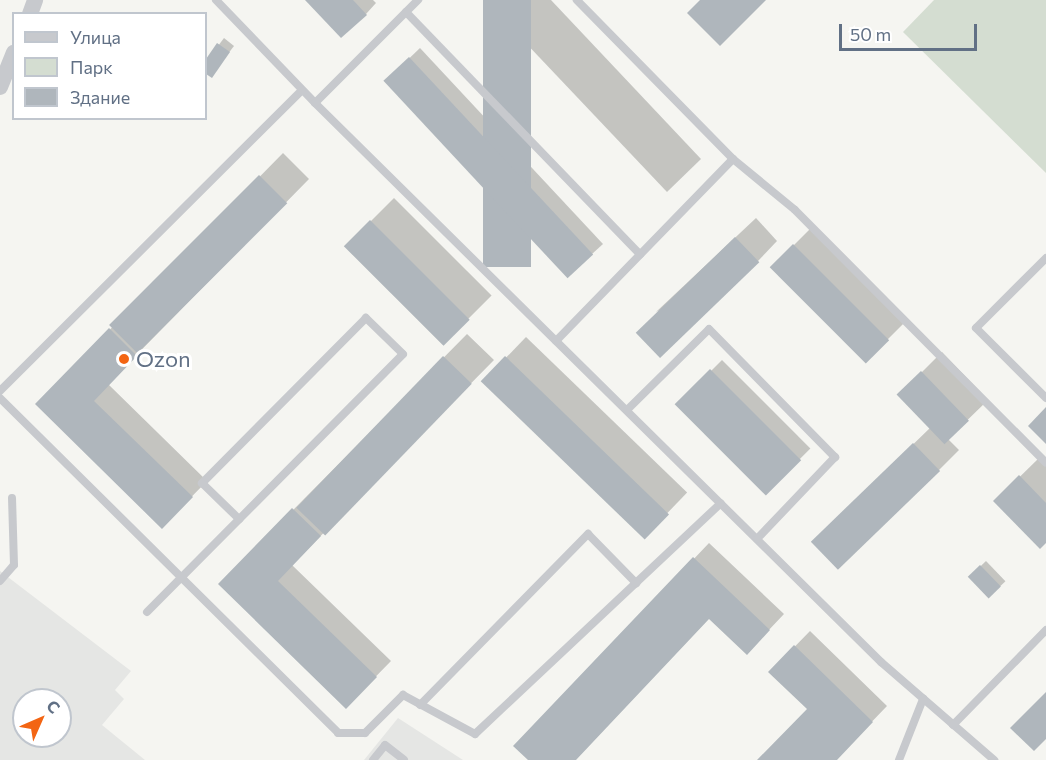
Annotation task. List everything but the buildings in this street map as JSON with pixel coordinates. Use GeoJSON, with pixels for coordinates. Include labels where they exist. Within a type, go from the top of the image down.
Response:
{"type":"FeatureCollection","features":[{"type":"Feature","properties":{"kind":"street"},"geometry":{"type":"LineString","coordinates":[[0,87],[12,58]]}},
{"type":"Feature","properties":{"kind":"lane"},"geometry":{"type":"LineString","coordinates":[[216,0],[315,103],[757,539],[923,699],[994,760]]}},
{"type":"Feature","properties":{"kind":"lane"},"geometry":{"type":"LineString","coordinates":[[315,103],[418,0]]}},
{"type":"Feature","properties":{"kind":"lane"},"geometry":{"type":"LineString","coordinates":[[577,0],[733,159],[795,210],[1046,462]]}},
{"type":"Feature","properties":{"kind":"lane"},"geometry":{"type":"LineString","coordinates":[[406,12],[640,254]]}},
{"type":"Feature","properties":{"kind":"lane"},"geometry":{"type":"LineString","coordinates":[[0,392],[302,90]]}},
{"type":"Feature","properties":{"kind":"lane"},"geometry":{"type":"LineString","coordinates":[[556,341],[733,159]]}},
{"type":"Feature","properties":{"kind":"lane"},"geometry":{"type":"LineString","coordinates":[[1046,258],[976,328],[1046,398]]}},
{"type":"Feature","properties":{"kind":"lane"},"geometry":{"type":"LineString","coordinates":[[147,612],[403,354],[366,318],[202,483],[239,519]]}},
{"type":"Feature","properties":{"kind":"lane"},"geometry":{"type":"LineString","coordinates":[[627,410],[709,329],[835,457],[757,539]]}},
{"type":"Feature","properties":{"kind":"lane"},"geometry":{"type":"LineString","coordinates":[[0,398],[338,733],[365,733],[403,695],[475,734],[721,503]]}},
{"type":"Feature","properties":{"kind":"lane"},"geometry":{"type":"LineString","coordinates":[[0,581],[14,565],[12,498]]}},
{"type":"Feature","properties":{"kind":"lane"},"geometry":{"type":"LineString","coordinates":[[420,705],[588,534],[636,583]]}},
{"type":"Feature","properties":{"kind":"lane"},"geometry":{"type":"LineString","coordinates":[[953,725],[1046,630]]}},
{"type":"Feature","properties":{"kind":"lane"},"geometry":{"type":"LineString","coordinates":[[899,760],[923,699]]}},
{"type":"Feature","properties":{"kind":"lane"},"geometry":{"type":"LineString","coordinates":[[373,760],[385,745],[405,760]]}},
{"type":"Feature","properties":{"kind":"shaded area"},"geometry":{"type":"Polygon","coordinates":[[[0,571],[131,671],[115,690],[124,699],[102,725],[145,760],[0,760],[0,571]]]}},
{"type":"Feature","properties":{"kind":"shaded area"},"geometry":{"type":"Polygon","coordinates":[[[398,718],[463,760],[364,760],[398,718]]]}},
{"type":"Feature","properties":{"kind":"green space"},"geometry":{"type":"Polygon","coordinates":[[[934,0],[1046,0],[1046,173],[903,32],[934,0]]]}},
{"type":"Feature","properties":{"kind":"place","name":"Ozon"},"geometry":{"type":"Point","coordinates":[124,359]}}]}
